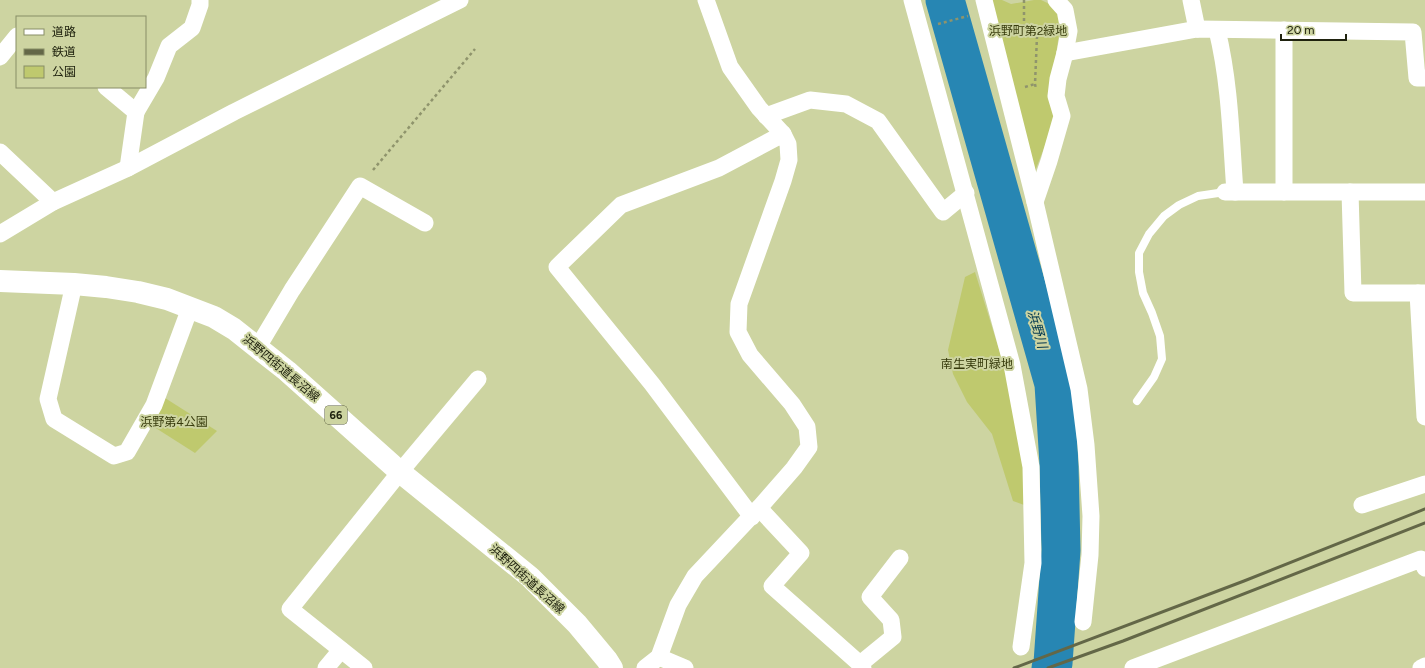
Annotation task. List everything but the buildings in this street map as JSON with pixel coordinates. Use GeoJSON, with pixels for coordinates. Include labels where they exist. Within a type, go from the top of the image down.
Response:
{"type":"FeatureCollection","features":[{"type":"Feature","properties":{"kind":"main road","name":"浜野四街道長沼線"},"geometry":{"type":"LineString","coordinates":[[0,281],[74,284],[138,292],[167,299],[214,317],[234,329],[287,371],[400,472],[530,577],[578,624],[612,668]]}},
{"type":"Feature","properties":{"kind":"street"},"geometry":{"type":"LineString","coordinates":[[128,168],[136,112],[156,78],[168,46],[192,28],[200,5],[200,0]]}},
{"type":"Feature","properties":{"kind":"street"},"geometry":{"type":"LineString","coordinates":[[0,234],[53,202],[128,168],[234,112],[460,0]]}},
{"type":"Feature","properties":{"kind":"street"},"geometry":{"type":"LineString","coordinates":[[645,668],[659,657],[678,605],[695,576],[794,468],[809,447],[807,427],[792,404],[750,355],[738,332],[739,304],[783,181],[789,160],[788,144],[783,134],[766,116],[730,67],[706,0]]}},
{"type":"Feature","properties":{"kind":"street"},"geometry":{"type":"LineString","coordinates":[[912,0],[1012,365],[1031,467],[1034,563],[1021,648]]}},
{"type":"Feature","properties":{"kind":"street"},"geometry":{"type":"LineString","coordinates":[[984,0],[1035,202],[1079,389],[1086,445],[1091,516],[1090,555],[1083,622]]}},
{"type":"Feature","properties":{"kind":"street"},"geometry":{"type":"LineString","coordinates":[[1035,202],[1062,116],[1056,96],[1058,79],[1069,31],[1064,10],[1056,0]]}},
{"type":"Feature","properties":{"kind":"street"},"geometry":{"type":"LineString","coordinates":[[1191,0],[1197,29]]}},
{"type":"Feature","properties":{"kind":"street"},"geometry":{"type":"LineString","coordinates":[[1065,53],[1197,29],[1413,32],[1417,78],[1425,78]]}},
{"type":"Feature","properties":{"kind":"street"},"geometry":{"type":"LineString","coordinates":[[1217,30],[1222,51],[1229,97],[1230,192],[1425,192]]}},
{"type":"Feature","properties":{"kind":"street"},"geometry":{"type":"LineString","coordinates":[[1284,30],[1284,192]]}},
{"type":"Feature","properties":{"kind":"street"},"geometry":{"type":"LineString","coordinates":[[0,57],[16,37]]}},
{"type":"Feature","properties":{"kind":"street"},"geometry":{"type":"LineString","coordinates":[[107,88],[136,112]]}},
{"type":"Feature","properties":{"kind":"street"},"geometry":{"type":"LineString","coordinates":[[766,116],[810,100],[846,104],[878,122],[943,212],[966,193]]}},
{"type":"Feature","properties":{"kind":"street"},"geometry":{"type":"LineString","coordinates":[[783,134],[719,168],[621,205],[557,267],[755,512],[801,553],[772,586],[862,666],[893,637],[891,620],[870,597],[900,558]]}},
{"type":"Feature","properties":{"kind":"street"},"geometry":{"type":"LineString","coordinates":[[0,152],[53,202]]}},
{"type":"Feature","properties":{"kind":"street"},"geometry":{"type":"LineString","coordinates":[[258,347],[292,290],[360,186],[425,223]]}},
{"type":"Feature","properties":{"kind":"street"},"geometry":{"type":"LineString","coordinates":[[1350,192],[1353,293],[1422,293],[1425,417]]}},
{"type":"Feature","properties":{"kind":"street"},"geometry":{"type":"LineString","coordinates":[[74,284],[48,399],[54,419],[114,456],[127,452],[154,405],[190,308]]}},
{"type":"Feature","properties":{"kind":"street"},"geometry":{"type":"LineString","coordinates":[[364,668],[290,609],[400,472],[478,379]]}},
{"type":"Feature","properties":{"kind":"street"},"geometry":{"type":"LineString","coordinates":[[1362,505],[1425,484]]}},
{"type":"Feature","properties":{"kind":"street"},"geometry":{"type":"LineString","coordinates":[[1133,668],[1421,559],[1425,568]]}},
{"type":"Feature","properties":{"kind":"street"},"geometry":{"type":"LineString","coordinates":[[326,668],[341,650]]}},
{"type":"Feature","properties":{"kind":"street"},"geometry":{"type":"LineString","coordinates":[[659,657],[684,668]]}},
{"type":"Feature","properties":{"kind":"street"},"geometry":{"type":"LineString","coordinates":[[1421,668],[1425,666]]}},
{"type":"Feature","properties":{"kind":"lane"},"geometry":{"type":"LineString","coordinates":[[1137,400],[1154,377],[1162,359],[1160,336],[1143,293],[1139,272],[1139,253],[1149,234],[1164,216],[1179,205],[1198,196],[1230,192]]}},
{"type":"Feature","properties":{"kind":"path"},"geometry":{"type":"LineString","coordinates":[[1024,0],[1024,25],[1037,36],[1036,92]]}},
{"type":"Feature","properties":{"kind":"path"},"geometry":{"type":"LineString","coordinates":[[936,25],[971,15]]}},
{"type":"Feature","properties":{"kind":"path"},"geometry":{"type":"LineString","coordinates":[[360,186],[475,49]]}},
{"type":"Feature","properties":{"kind":"green space","name":"浜野町第2緑地"},"geometry":{"type":"Polygon","coordinates":[[[989,0],[1002,0],[1011,4],[1041,0],[1058,8],[1061,20],[1050,96],[1057,115],[1035,171],[989,0]]]}},
{"type":"Feature","properties":{"kind":"green space","name":"南生実町緑地"},"geometry":{"type":"Polygon","coordinates":[[[975,272],[1010,385],[1025,472],[1024,505],[1013,501],[992,434],[967,402],[953,374],[948,350],[965,277],[975,272]]]}},
{"type":"Feature","properties":{"kind":"green space","name":"浜野第4公園"},"geometry":{"type":"Polygon","coordinates":[[[165,398],[217,431],[195,453],[151,425],[165,398]]]}},
{"type":"Feature","properties":{"kind":"waterway","name":"浜野川"},"geometry":{"type":"LineString","coordinates":[[945,0],[1054,384],[1059,464],[1061,550],[1053,663],[1051,668]]}},
{"type":"Feature","properties":{"kind":"railway"},"geometry":{"type":"LineString","coordinates":[[1014,668],[1244,581],[1425,509]]}},
{"type":"Feature","properties":{"kind":"railway"},"geometry":{"type":"LineString","coordinates":[[1048,668],[1123,641],[1425,523]]}}]}
